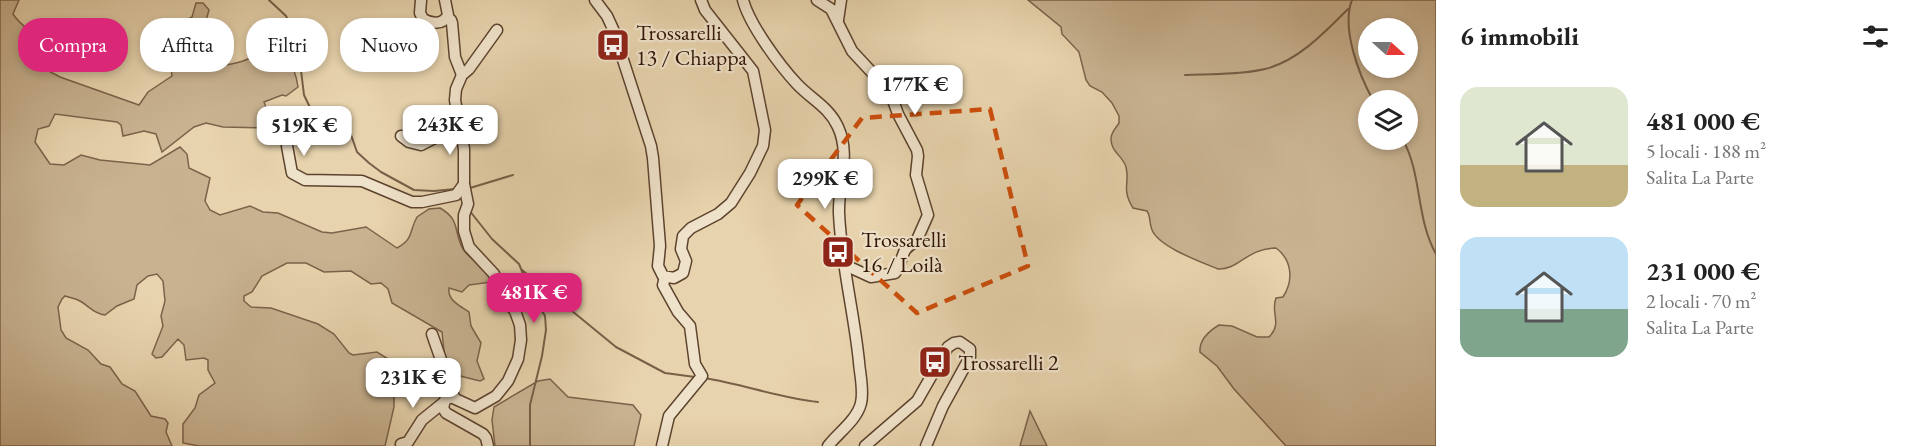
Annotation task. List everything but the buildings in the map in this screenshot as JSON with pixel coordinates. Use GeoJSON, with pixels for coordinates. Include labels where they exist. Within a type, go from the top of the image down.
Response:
{"type":"FeatureCollection","features":[{"type":"Feature","properties":{"kind":"street"},"geometry":{"type":"LineString","coordinates":[[421,0],[420,13],[423,19],[437,23],[447,18]]}},
{"type":"Feature","properties":{"kind":"street"},"geometry":{"type":"LineString","coordinates":[[445,0],[447,18]]}},
{"type":"Feature","properties":{"kind":"street"},"geometry":{"type":"LineString","coordinates":[[594,0],[607,16],[613,29],[651,146],[660,246],[657,266],[665,277],[677,277],[685,270],[686,261],[681,246],[685,233],[695,225],[718,214],[736,196],[763,146],[765,130],[753,71],[701,2]]}},
{"type":"Feature","properties":{"kind":"street"},"geometry":{"type":"LineString","coordinates":[[743,0],[750,17],[776,57],[799,86],[823,106],[838,128],[845,163],[839,196],[844,265],[857,341],[861,403],[850,422],[828,446]]}},
{"type":"Feature","properties":{"kind":"street"},"geometry":{"type":"LineString","coordinates":[[817,0],[831,9],[856,57],[890,92],[898,114],[918,153],[916,175],[928,217],[916,242],[904,250],[898,269],[894,273],[871,278],[844,265]]}},
{"type":"Feature","properties":{"kind":"street"},"geometry":{"type":"LineString","coordinates":[[838,22],[841,0]]}},
{"type":"Feature","properties":{"kind":"street"},"geometry":{"type":"LineString","coordinates":[[447,18],[452,23],[455,57],[462,75]]}},
{"type":"Feature","properties":{"kind":"street"},"geometry":{"type":"LineString","coordinates":[[461,196],[464,184],[464,149],[455,94],[462,75],[469,69],[497,30]]}},
{"type":"Feature","properties":{"kind":"street"},"geometry":{"type":"LineString","coordinates":[[401,136],[409,142],[421,145],[460,125]]}},
{"type":"Feature","properties":{"kind":"street"},"geometry":{"type":"LineString","coordinates":[[287,146],[291,173],[305,180],[362,181],[412,202],[461,196]]}},
{"type":"Feature","properties":{"kind":"street"},"geometry":{"type":"LineString","coordinates":[[432,334],[454,397],[475,408],[496,396],[514,370],[521,340],[520,325],[515,311],[500,293],[497,280],[469,247],[464,231],[464,215],[468,204],[461,196]]}},
{"type":"Feature","properties":{"kind":"street"},"geometry":{"type":"LineString","coordinates":[[662,446],[669,416],[702,376],[695,364],[690,326],[678,312],[663,285],[665,277]]}},
{"type":"Feature","properties":{"kind":"street"},"geometry":{"type":"LineString","coordinates":[[865,446],[917,401],[948,347],[960,342],[970,349],[970,357],[947,397],[926,446]]}},
{"type":"Feature","properties":{"kind":"street"},"geometry":{"type":"LineString","coordinates":[[401,444],[408,442],[422,420],[445,400],[454,397]]}},
{"type":"Feature","properties":{"kind":"street"},"geometry":{"type":"LineString","coordinates":[[443,403],[444,411],[483,434],[488,446]]}},
{"type":"Feature","properties":{"kind":"highlighted area"},"geometry":{"type":"Polygon","coordinates":[[[990,109],[1028,266],[917,313],[797,205],[862,118],[990,109]]]}},
{"type":"Feature","properties":{"kind":"shaded area"},"geometry":{"type":"Polygon","coordinates":[[[0,0],[19,0],[13,14],[18,20],[18,72],[51,72],[139,105],[148,92],[172,76],[171,72],[234,72],[234,63],[246,59],[246,72],[294,72],[298,87],[286,96],[282,95],[264,102],[272,124],[269,128],[223,127],[206,123],[194,127],[162,152],[156,134],[144,131],[123,136],[121,125],[117,122],[55,114],[49,126],[38,129],[35,142],[50,164],[64,165],[81,155],[100,160],[150,165],[180,147],[187,154],[189,168],[210,178],[205,201],[210,210],[220,215],[250,206],[263,212],[278,213],[322,232],[332,233],[366,227],[397,248],[409,238],[417,217],[429,209],[440,208],[447,212],[454,222],[463,249],[486,272],[492,282],[469,285],[462,292],[449,288],[452,299],[469,312],[471,326],[481,343],[477,361],[484,379],[480,381],[452,374],[445,361],[442,332],[392,303],[388,289],[381,283],[371,284],[351,271],[324,272],[306,263],[287,263],[262,276],[252,292],[244,296],[244,301],[251,307],[271,308],[318,324],[334,334],[353,355],[377,352],[398,365],[401,369],[394,388],[394,407],[385,446],[199,446],[183,443],[183,424],[195,408],[199,395],[215,383],[208,370],[208,360],[204,358],[186,360],[184,345],[178,339],[162,357],[156,358],[152,354],[163,326],[161,316],[165,301],[163,281],[157,274],[148,276],[137,285],[134,299],[117,306],[105,315],[78,300],[65,296],[58,307],[61,330],[66,338],[88,350],[101,364],[110,367],[122,384],[135,391],[151,416],[165,419],[168,423],[166,432],[172,446],[0,446],[0,0]]]}},
{"type":"Feature","properties":{"kind":"shaded area"},"geometry":{"type":"Polygon","coordinates":[[[1028,0],[1436,0],[1436,446],[1286,446],[1234,389],[1217,366],[1200,352],[1203,339],[1219,325],[1232,326],[1257,337],[1269,337],[1276,322],[1274,308],[1276,298],[1283,297],[1289,284],[1288,264],[1276,248],[1258,251],[1232,266],[1218,269],[1171,248],[1156,236],[1147,211],[1133,208],[1127,196],[1126,167],[1113,147],[1111,139],[1119,123],[1119,116],[1112,103],[1102,92],[1090,86],[1086,80],[1079,52],[1062,34],[1061,27],[1028,0]]]}},
{"type":"Feature","properties":{"kind":"shaded area"},"geometry":{"type":"Polygon","coordinates":[[[196,3],[203,3],[209,10],[206,18],[190,18],[196,3]]]}},
{"type":"Feature","properties":{"kind":"shaded area"},"geometry":{"type":"Polygon","coordinates":[[[550,379],[568,397],[633,405],[641,415],[634,446],[495,446],[492,420],[494,407],[538,381],[550,379]]]}},
{"type":"Feature","properties":{"kind":"shaded area"},"geometry":{"type":"Polygon","coordinates":[[[1030,411],[1047,446],[1020,446],[1030,411]]]}},
{"type":"Feature","properties":{"kind":"waterway"},"geometry":{"type":"LineString","coordinates":[[269,0],[286,16],[297,38],[304,95],[315,118],[325,124],[338,124],[350,132],[357,152],[369,163],[414,190],[455,189]]}},
{"type":"Feature","properties":{"kind":"waterway"},"geometry":{"type":"LineString","coordinates":[[1352,0],[1349,11],[1350,37],[1357,65],[1368,90]]}},
{"type":"Feature","properties":{"kind":"waterway"},"geometry":{"type":"LineString","coordinates":[[1185,75],[1245,72],[1277,65],[1300,53],[1348,9]]}},
{"type":"Feature","properties":{"kind":"waterway"},"geometry":{"type":"LineString","coordinates":[[1408,150],[1425,226],[1436,254]]}},
{"type":"Feature","properties":{"kind":"waterway"},"geometry":{"type":"LineString","coordinates":[[470,188],[513,175]]}},
{"type":"Feature","properties":{"kind":"waterway"},"geometry":{"type":"LineString","coordinates":[[469,210],[492,239],[519,264],[545,316],[546,330],[542,356],[530,405],[530,446]]}},
{"type":"Feature","properties":{"kind":"waterway"},"geometry":{"type":"LineString","coordinates":[[522,270],[616,347],[665,373],[695,377]]}},
{"type":"Feature","properties":{"kind":"waterway"},"geometry":{"type":"LineString","coordinates":[[704,378],[818,402]]}},
{"type":"Feature","properties":{"kind":"place","name":"Trossarelli 13 / Chiappa"},"geometry":{"type":"Point","coordinates":[613,45]}},
{"type":"Feature","properties":{"kind":"place","name":"Trossarelli 16 / Loilà"},"geometry":{"type":"Point","coordinates":[838,252]}},
{"type":"Feature","properties":{"kind":"place","name":"Trossarelli 2"},"geometry":{"type":"Point","coordinates":[935,362]}}]}
